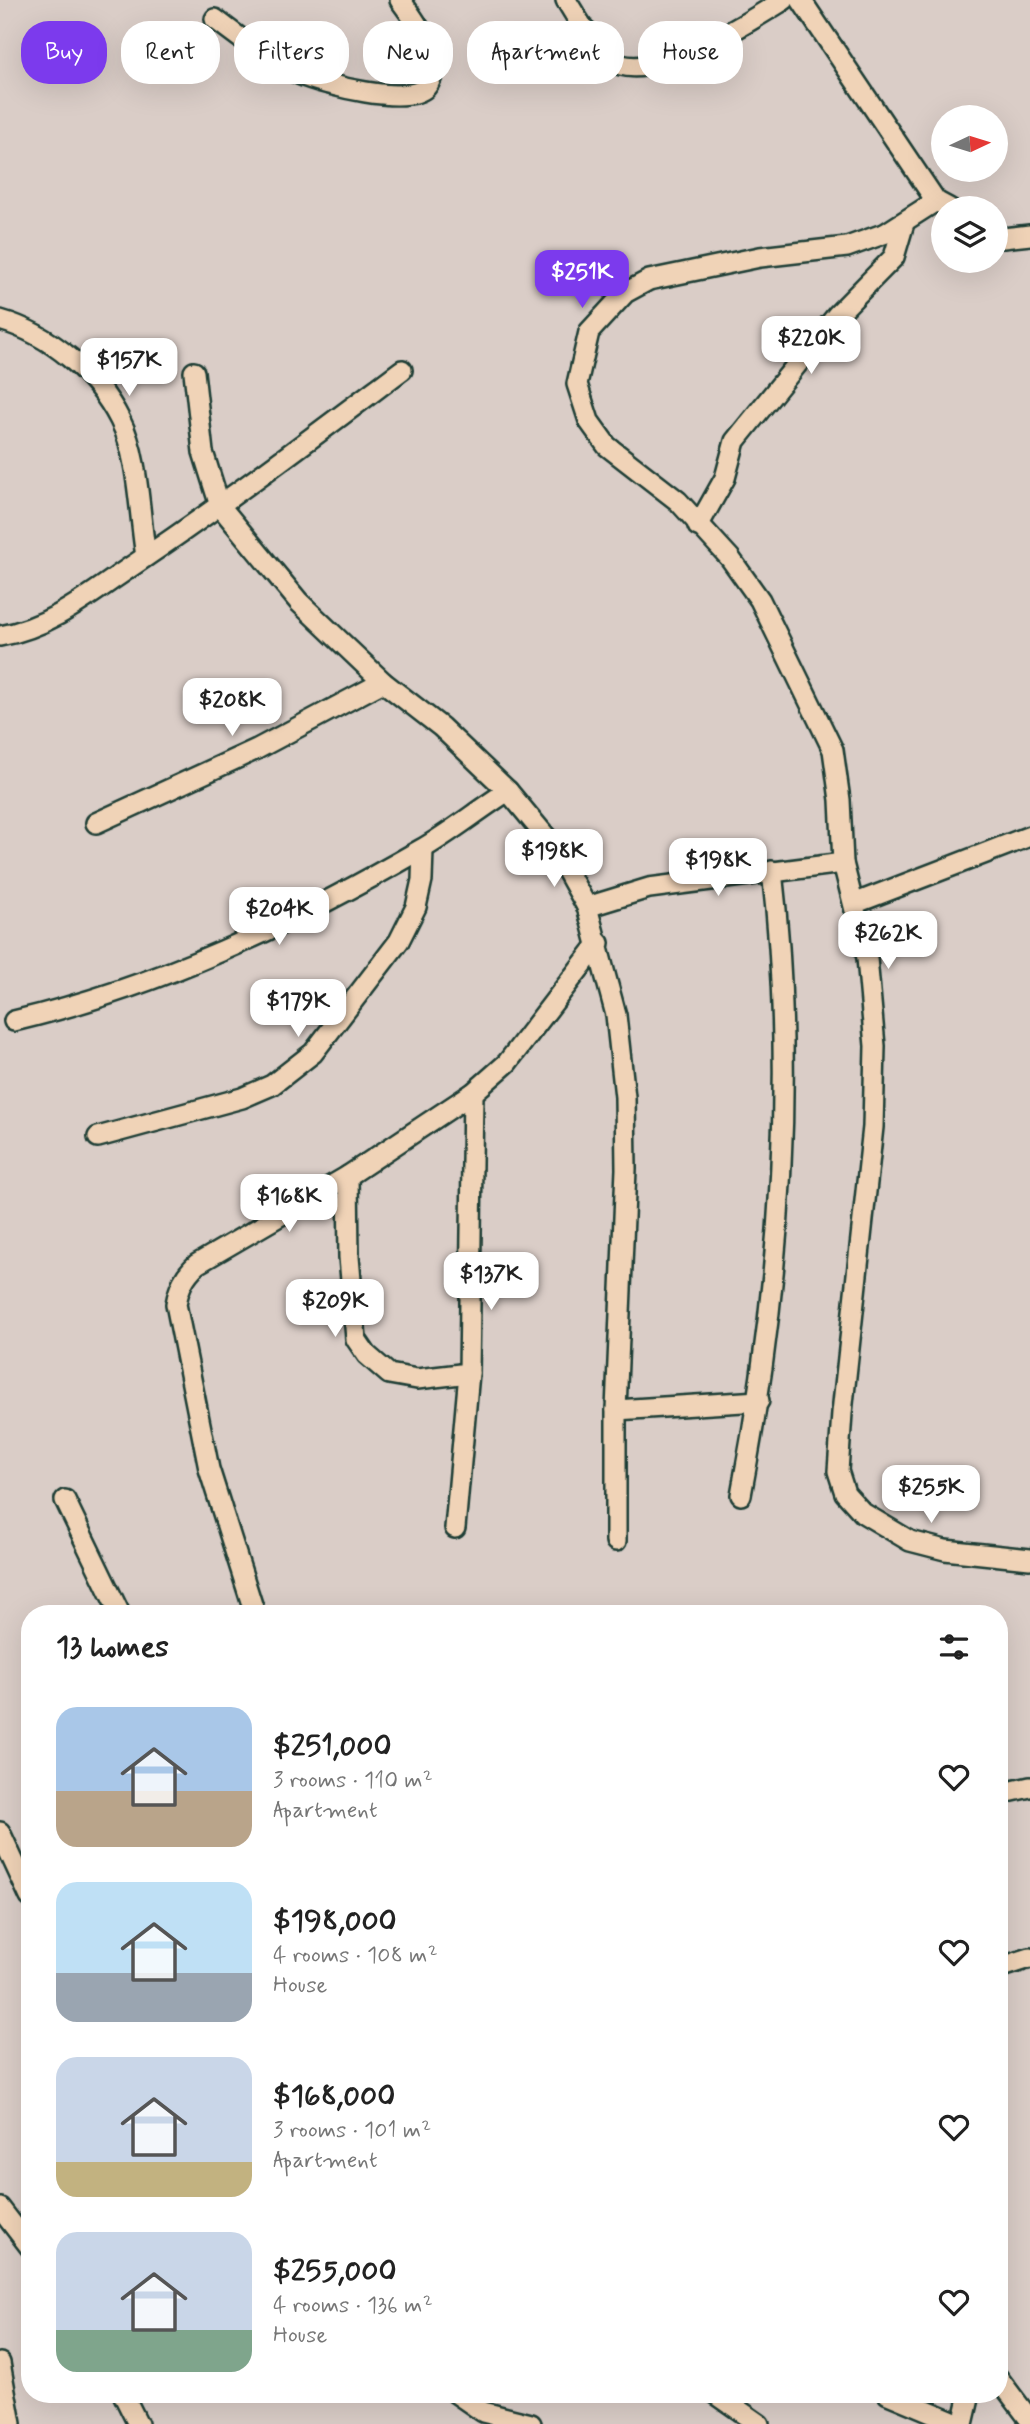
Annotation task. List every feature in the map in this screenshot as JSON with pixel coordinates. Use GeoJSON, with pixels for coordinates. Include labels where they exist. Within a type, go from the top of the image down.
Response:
{"type":"FeatureCollection","features":[{"type":"Feature","properties":{"kind":"street"},"geometry":{"type":"LineString","coordinates":[[215,19],[299,74],[327,85],[377,93],[421,92],[427,87],[432,75],[432,58],[400,0]]}},
{"type":"Feature","properties":{"kind":"street"},"geometry":{"type":"LineString","coordinates":[[566,0],[606,55],[620,65],[645,66],[677,57],[784,0]]}},
{"type":"Feature","properties":{"kind":"street"},"geometry":{"type":"LineString","coordinates":[[801,0],[936,196]]}},
{"type":"Feature","properties":{"kind":"street"},"geometry":{"type":"LineString","coordinates":[[931,210],[848,247],[760,257],[649,280],[625,293],[589,332],[577,384],[589,421],[607,446],[678,501],[730,558],[760,600],[816,708],[833,750],[841,800],[843,863],[856,903],[867,958],[875,1046],[873,1127],[838,1471],[845,1493],[863,1513],[911,1541],[945,1550],[1030,1559]]}},
{"type":"Feature","properties":{"kind":"street"},"geometry":{"type":"LineString","coordinates":[[698,526],[725,478],[735,441],[837,315],[894,257],[904,223]]}},
{"type":"Feature","properties":{"kind":"street"},"geometry":{"type":"LineString","coordinates":[[1008,237],[1030,235]]}},
{"type":"Feature","properties":{"kind":"street"},"geometry":{"type":"LineString","coordinates":[[0,320],[48,341],[79,367],[121,421],[134,470],[146,556]]}},
{"type":"Feature","properties":{"kind":"street"},"geometry":{"type":"LineString","coordinates":[[0,636],[40,626],[146,556],[220,506],[402,370]]}},
{"type":"Feature","properties":{"kind":"street"},"geometry":{"type":"LineString","coordinates":[[194,372],[203,452],[220,506],[299,602],[383,682],[441,727],[508,791],[552,844],[587,907],[599,943],[616,1015],[625,1097],[626,1169],[616,1410],[616,1541]]}},
{"type":"Feature","properties":{"kind":"street"},"geometry":{"type":"LineString","coordinates":[[96,823],[257,749],[383,682]]}},
{"type":"Feature","properties":{"kind":"street"},"geometry":{"type":"LineString","coordinates":[[14,1021],[76,1006],[187,968],[344,892],[423,849],[508,791]]}},
{"type":"Feature","properties":{"kind":"street"},"geometry":{"type":"LineString","coordinates":[[856,903],[1030,836]]}},
{"type":"Feature","properties":{"kind":"street"},"geometry":{"type":"LineString","coordinates":[[98,1137],[242,1098],[272,1086],[313,1053],[400,941],[416,907],[422,880],[423,849]]}},
{"type":"Feature","properties":{"kind":"street"},"geometry":{"type":"LineString","coordinates":[[587,907],[649,888],[843,863]]}},
{"type":"Feature","properties":{"kind":"street"},"geometry":{"type":"LineString","coordinates":[[741,1496],[769,1331],[779,1215],[782,1114],[781,950],[772,871]]}},
{"type":"Feature","properties":{"kind":"street"},"geometry":{"type":"LineString","coordinates":[[252,1605],[209,1469],[176,1304],[179,1287],[187,1273],[197,1264],[348,1176],[473,1093],[525,1042],[599,943]]}},
{"type":"Feature","properties":{"kind":"street"},"geometry":{"type":"LineString","coordinates":[[455,1528],[469,1373],[473,1093]]}},
{"type":"Feature","properties":{"kind":"street"},"geometry":{"type":"LineString","coordinates":[[348,1176],[349,1257],[356,1339],[367,1355],[389,1374],[417,1379],[469,1373]]}},
{"type":"Feature","properties":{"kind":"street"},"geometry":{"type":"LineString","coordinates":[[616,1410],[759,1401]]}},
{"type":"Feature","properties":{"kind":"street"},"geometry":{"type":"LineString","coordinates":[[65,1500],[116,1605]]}},
{"type":"Feature","properties":{"kind":"street"},"geometry":{"type":"LineString","coordinates":[[1008,1792],[1030,1787]]}},
{"type":"Feature","properties":{"kind":"street"},"geometry":{"type":"LineString","coordinates":[[0,1832],[21,1878]]}},
{"type":"Feature","properties":{"kind":"street"},"geometry":{"type":"LineString","coordinates":[[1008,1965],[1030,1958]]}},
{"type":"Feature","properties":{"kind":"street"},"geometry":{"type":"LineString","coordinates":[[0,2208],[21,2235]]}},
{"type":"Feature","properties":{"kind":"street"},"geometry":{"type":"LineString","coordinates":[[0,2362],[14,2419]]}},
{"type":"Feature","properties":{"kind":"street"},"geometry":{"type":"LineString","coordinates":[[1008,2391],[1030,2420]]}},
{"type":"Feature","properties":{"kind":"street"},"geometry":{"type":"LineString","coordinates":[[127,2403],[138,2424]]}},
{"type":"Feature","properties":{"kind":"street"},"geometry":{"type":"LineString","coordinates":[[470,2403],[483,2412],[531,2424]]}},
{"type":"Feature","properties":{"kind":"street"},"geometry":{"type":"LineString","coordinates":[[729,2403],[759,2424]]}},
{"type":"Feature","properties":{"kind":"street"},"geometry":{"type":"LineString","coordinates":[[910,2403],[961,2424],[967,2403]]}}]}
